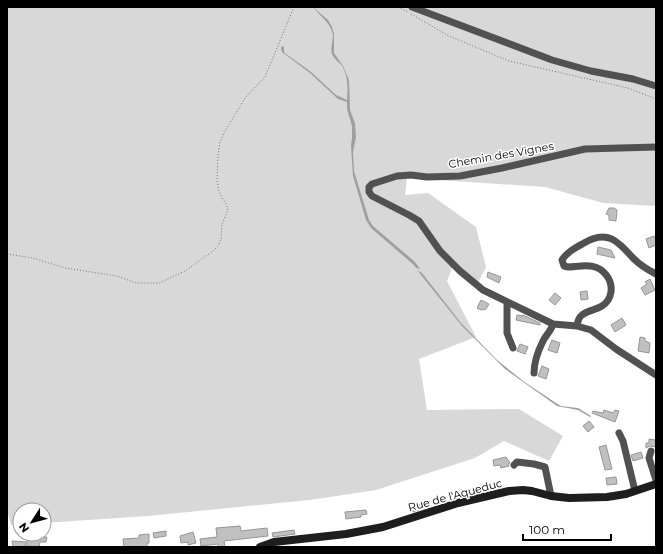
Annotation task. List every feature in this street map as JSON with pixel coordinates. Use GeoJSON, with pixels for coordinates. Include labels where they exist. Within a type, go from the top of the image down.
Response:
{"type":"FeatureCollection","features":[{"type":"Feature","properties":{"kind":"street"},"geometry":{"type":"LineString","coordinates":[[412,7],[552,60],[591,71],[633,79],[656,86]]}},
{"type":"Feature","properties":{"kind":"street","name":"Chemin des Vignes"},"geometry":{"type":"LineString","coordinates":[[656,147],[585,149],[460,176],[397,176],[372,184],[369,187],[369,192],[372,196],[419,221],[440,251],[483,290],[553,324],[577,326],[591,330],[616,349],[656,375]]}},
{"type":"Feature","properties":{"kind":"street"},"geometry":{"type":"LineString","coordinates":[[577,326],[579,318],[583,314],[606,303],[610,297],[612,288],[609,278],[597,266],[564,266],[562,260],[565,255],[590,239],[606,236],[624,247],[634,259],[656,274]]}},
{"type":"Feature","properties":{"kind":"street"},"geometry":{"type":"LineString","coordinates":[[507,302],[507,333],[513,348]]}},
{"type":"Feature","properties":{"kind":"street"},"geometry":{"type":"LineString","coordinates":[[534,373],[534,363],[544,340],[551,331],[553,324]]}},
{"type":"Feature","properties":{"kind":"street"},"geometry":{"type":"LineString","coordinates":[[619,433],[623,441],[635,491]]}},
{"type":"Feature","properties":{"kind":"street"},"geometry":{"type":"LineString","coordinates":[[651,451],[649,458],[656,480]]}},
{"type":"Feature","properties":{"kind":"street"},"geometry":{"type":"LineString","coordinates":[[514,465],[517,462],[545,467],[551,496]]}},
{"type":"Feature","properties":{"kind":"street","name":"Rue de l'Aqueduc"},"geometry":{"type":"LineString","coordinates":[[260,547],[274,542],[346,534],[383,528],[458,503],[509,491],[532,490],[551,496],[569,498],[608,497],[635,491],[656,484]]}},
{"type":"Feature","properties":{"kind":"path"},"geometry":{"type":"LineString","coordinates":[[7,254],[33,258],[65,268],[117,276],[136,283],[159,283],[178,274],[213,251],[218,246],[221,239],[222,224],[228,210],[219,192],[217,180],[220,142],[245,98],[265,77],[294,7]]}},
{"type":"Feature","properties":{"kind":"path"},"geometry":{"type":"LineString","coordinates":[[398,7],[449,36],[509,61],[628,88],[656,99]]}},
{"type":"Feature","properties":{"kind":"shaded area"},"geometry":{"type":"Polygon","coordinates":[[[7,7],[656,7],[656,206],[603,203],[545,187],[407,178],[405,195],[428,193],[476,227],[486,267],[478,283],[453,266],[447,281],[476,337],[419,359],[427,410],[519,409],[563,436],[549,461],[504,441],[475,458],[376,490],[310,500],[148,516],[52,522],[52,502],[12,502],[11,525],[7,509],[7,7]]]}},
{"type":"Feature","properties":{"kind":"shaded area"},"geometry":{"type":"Polygon","coordinates":[[[313,7],[328,20],[332,27],[334,34],[334,53],[343,66],[349,80],[350,110],[355,123],[356,137],[353,152],[354,171],[369,220],[373,226],[415,262],[420,269],[416,268],[371,228],[366,220],[353,176],[351,146],[352,126],[347,109],[347,102],[338,99],[310,73],[282,52],[282,46],[284,47],[284,52],[286,54],[310,71],[336,95],[347,100],[345,74],[342,66],[332,54],[332,31],[328,23],[313,7]]]}},
{"type":"Feature","properties":{"kind":"shaded area"},"geometry":{"type":"Polygon","coordinates":[[[417,270],[422,273],[461,323],[496,359],[523,381],[561,406],[578,408],[591,416],[590,417],[578,410],[557,406],[505,369],[462,326],[417,270]]]}},
{"type":"Feature","properties":{"kind":"building"},"geometry":{"type":"Polygon","coordinates":[[[609,208],[614,208],[617,210],[616,221],[609,220],[609,215],[606,214],[609,208]]]}},
{"type":"Feature","properties":{"kind":"building"},"geometry":{"type":"Polygon","coordinates":[[[654,236],[656,245],[649,248],[646,239],[654,236]]]}},
{"type":"Feature","properties":{"kind":"building"},"geometry":{"type":"Polygon","coordinates":[[[598,247],[611,250],[615,258],[597,254],[598,247]]]}},
{"type":"Feature","properties":{"kind":"building"},"geometry":{"type":"Polygon","coordinates":[[[488,272],[501,277],[499,283],[487,277],[488,272]]]}},
{"type":"Feature","properties":{"kind":"building"},"geometry":{"type":"Polygon","coordinates":[[[650,279],[655,290],[645,295],[641,288],[647,284],[645,282],[650,279]]]}},
{"type":"Feature","properties":{"kind":"building"},"geometry":{"type":"Polygon","coordinates":[[[587,291],[588,299],[581,300],[580,292],[587,291]]]}},
{"type":"Feature","properties":{"kind":"building"},"geometry":{"type":"Polygon","coordinates":[[[555,293],[561,298],[555,305],[549,300],[555,293]]]}},
{"type":"Feature","properties":{"kind":"building"},"geometry":{"type":"Polygon","coordinates":[[[481,300],[489,304],[486,309],[481,310],[477,308],[481,300]]]}},
{"type":"Feature","properties":{"kind":"building"},"geometry":{"type":"Polygon","coordinates":[[[517,315],[523,315],[540,323],[540,325],[516,320],[517,315]]]}},
{"type":"Feature","properties":{"kind":"building"},"geometry":{"type":"Polygon","coordinates":[[[622,318],[626,325],[615,332],[611,325],[622,318]]]}},
{"type":"Feature","properties":{"kind":"building"},"geometry":{"type":"Polygon","coordinates":[[[640,337],[645,338],[645,341],[650,343],[649,353],[638,351],[640,337]]]}},
{"type":"Feature","properties":{"kind":"building"},"geometry":{"type":"Polygon","coordinates":[[[552,340],[560,343],[557,353],[548,350],[552,340]]]}},
{"type":"Feature","properties":{"kind":"building"},"geometry":{"type":"Polygon","coordinates":[[[520,344],[528,347],[525,354],[517,351],[520,344]]]}},
{"type":"Feature","properties":{"kind":"building"},"geometry":{"type":"Polygon","coordinates":[[[542,366],[549,369],[546,379],[538,376],[542,366]]]}},
{"type":"Feature","properties":{"kind":"building"},"geometry":{"type":"Polygon","coordinates":[[[604,410],[613,413],[615,410],[619,411],[615,422],[592,413],[593,411],[603,413],[604,410]]]}},
{"type":"Feature","properties":{"kind":"building"},"geometry":{"type":"Polygon","coordinates":[[[589,421],[594,427],[588,432],[583,426],[589,421]]]}},
{"type":"Feature","properties":{"kind":"building"},"geometry":{"type":"Polygon","coordinates":[[[649,439],[656,440],[656,447],[650,446],[646,448],[646,443],[649,443],[649,439]]]}},
{"type":"Feature","properties":{"kind":"building"},"geometry":{"type":"Polygon","coordinates":[[[606,445],[612,469],[605,470],[599,447],[606,445]]]}},
{"type":"Feature","properties":{"kind":"building"},"geometry":{"type":"Polygon","coordinates":[[[641,452],[643,458],[633,461],[631,455],[641,452]]]}},
{"type":"Feature","properties":{"kind":"building"},"geometry":{"type":"Polygon","coordinates":[[[506,457],[510,463],[508,464],[509,466],[501,468],[500,465],[494,466],[493,460],[506,457]]]}},
{"type":"Feature","properties":{"kind":"building"},"geometry":{"type":"Polygon","coordinates":[[[616,477],[617,484],[607,485],[606,478],[616,477]]]}},
{"type":"Feature","properties":{"kind":"building"},"geometry":{"type":"Polygon","coordinates":[[[422,503],[424,508],[413,512],[412,509],[415,508],[415,506],[422,503]]]}},
{"type":"Feature","properties":{"kind":"building"},"geometry":{"type":"Polygon","coordinates":[[[366,510],[367,514],[361,515],[361,517],[346,519],[345,512],[366,510]]]}},
{"type":"Feature","properties":{"kind":"building"},"geometry":{"type":"Polygon","coordinates":[[[240,526],[241,531],[267,528],[268,536],[224,541],[225,547],[218,547],[218,544],[201,546],[200,539],[217,537],[216,528],[240,526]]]}},
{"type":"Feature","properties":{"kind":"building"},"geometry":{"type":"Polygon","coordinates":[[[294,530],[295,534],[273,537],[272,533],[294,530]]]}},
{"type":"Feature","properties":{"kind":"building"},"geometry":{"type":"Polygon","coordinates":[[[166,531],[166,536],[154,538],[153,533],[166,531]]]}},
{"type":"Feature","properties":{"kind":"building"},"geometry":{"type":"Polygon","coordinates":[[[193,532],[196,543],[188,545],[188,542],[181,543],[180,536],[193,532]]]}},
{"type":"Feature","properties":{"kind":"building"},"geometry":{"type":"Polygon","coordinates":[[[149,534],[149,543],[147,543],[147,547],[124,547],[123,539],[139,538],[139,535],[149,534]]]}},
{"type":"Feature","properties":{"kind":"building"},"geometry":{"type":"Polygon","coordinates":[[[12,542],[26,542],[25,547],[13,547],[12,542]]]}},
{"type":"Feature","properties":{"kind":"building"},"geometry":{"type":"Polygon","coordinates":[[[27,542],[40,542],[39,547],[27,546],[27,542]]]}}]}
